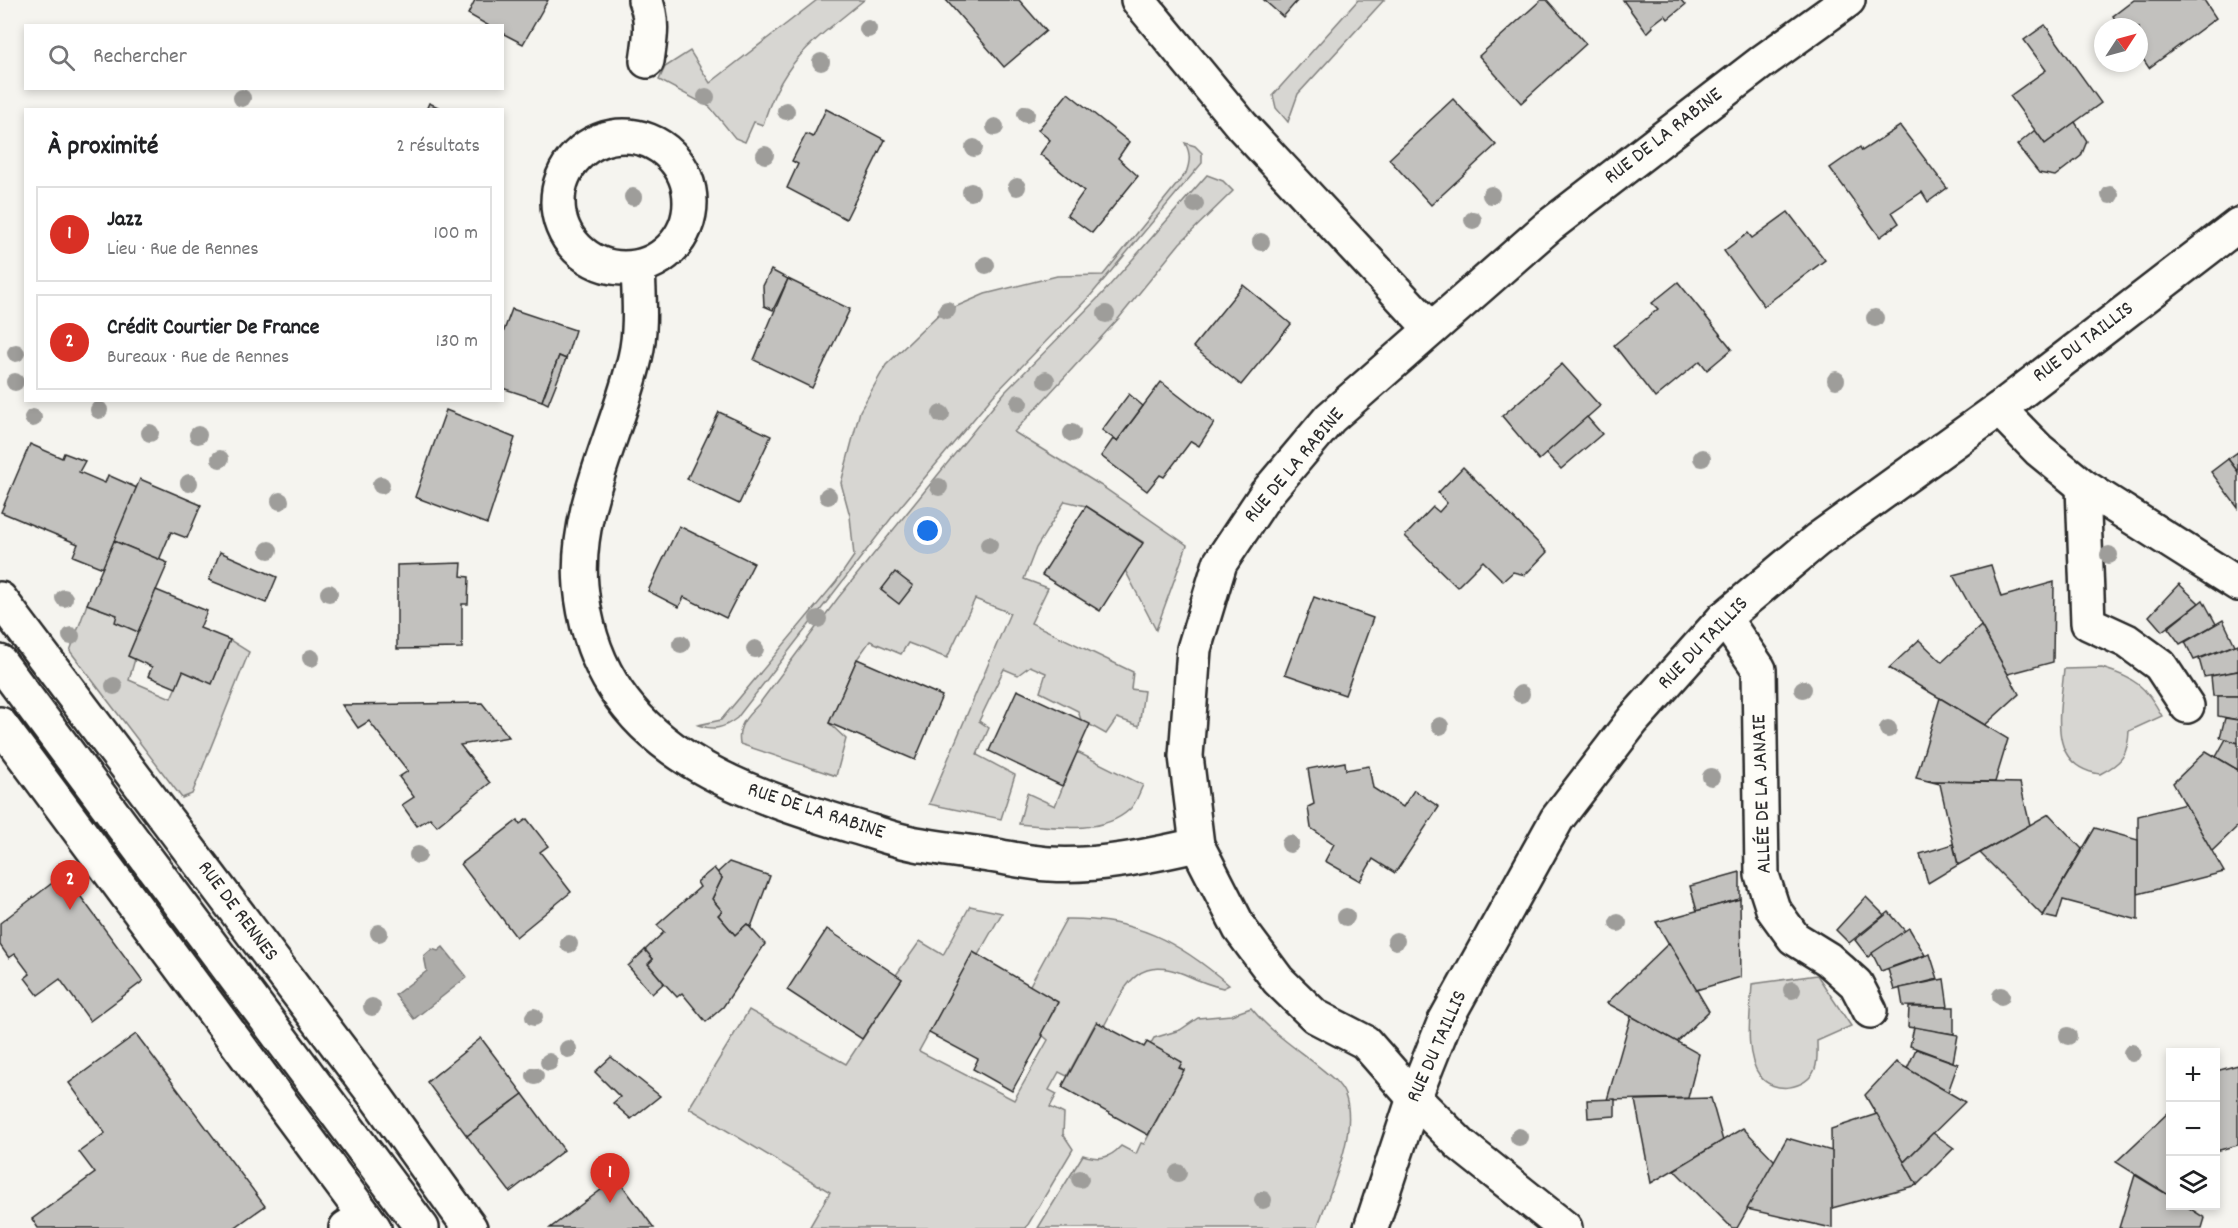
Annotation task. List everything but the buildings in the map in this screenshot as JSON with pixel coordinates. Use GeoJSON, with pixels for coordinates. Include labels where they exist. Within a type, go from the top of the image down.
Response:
{"type":"FeatureCollection","features":[{"type":"Feature","properties":{"kind":"street"},"geometry":{"type":"LineString","coordinates":[[645,0],[651,21],[647,61]]}},
{"type":"Feature","properties":{"kind":"street"},"geometry":{"type":"LineString","coordinates":[[1138,0],[1242,126],[1431,329]]}},
{"type":"Feature","properties":{"kind":"street","name":"RUE DE LA RABINE"},"geometry":{"type":"LineString","coordinates":[[1565,1228],[1461,1145],[1414,1098],[1365,1042],[1315,1016],[1278,980],[1240,929],[1197,845],[1186,756],[1194,649],[1220,563],[1266,494],[1330,418],[1549,226],[1762,62],[1848,0]]}},
{"type":"Feature","properties":{"kind":"street"},"geometry":{"type":"LineString","coordinates":[[623,135],[644,138],[663,148],[679,164],[688,183],[690,205],[686,226],[681,236],[675,245],[658,259],[638,267],[616,268],[595,261],[576,249],[564,231],[558,209],[558,188],[567,167],[581,150],[601,139],[623,135]]}},
{"type":"Feature","properties":{"kind":"street","name":"RUE DU TAILLIS"},"geometry":{"type":"LineString","coordinates":[[1371,1228],[1414,1098],[1444,1023],[1557,819],[1633,720],[1724,618],[1817,540],[1999,409],[2238,225]]}},
{"type":"Feature","properties":{"kind":"street","name":"RUE DE LA RABINE"},"geometry":{"type":"LineString","coordinates":[[638,267],[640,313],[636,357],[582,530],[581,585],[588,628],[604,668],[627,706],[653,733],[692,763],[775,803],[914,844],[1049,864],[1124,861],[1197,845]]}},
{"type":"Feature","properties":{"kind":"street"},"geometry":{"type":"LineString","coordinates":[[1999,409],[2039,450],[2083,486],[2238,584]]}},
{"type":"Feature","properties":{"kind":"street"},"geometry":{"type":"LineString","coordinates":[[2083,486],[2088,623],[2127,641],[2160,665],[2187,706]]}},
{"type":"Feature","properties":{"kind":"street","name":"RUE DE RENNES"},"geometry":{"type":"LineString","coordinates":[[0,599],[374,1094],[470,1228]]}},
{"type":"Feature","properties":{"kind":"street","name":"ALLÉE DE LA JANAIE"},"geometry":{"type":"LineString","coordinates":[[1724,618],[1759,669],[1762,875],[1773,909],[1794,938],[1828,959],[1856,984],[1870,1011]]}},
{"type":"Feature","properties":{"kind":"street","name":"RUE DE RENNES"},"geometry":{"type":"LineString","coordinates":[[0,662],[422,1228]]}},
{"type":"Feature","properties":{"kind":"street"},"geometry":{"type":"LineString","coordinates":[[0,724],[362,1224]]}},
{"type":"Feature","properties":{"kind":"shaded area"},"geometry":{"type":"Polygon","coordinates":[[[817,0],[864,0],[815,40],[790,68],[771,103],[763,125],[754,122],[745,142],[735,138],[710,107],[659,80],[665,67],[690,51],[710,83],[817,0]]]}},
{"type":"Feature","properties":{"kind":"shaded area"},"geometry":{"type":"Polygon","coordinates":[[[1358,0],[1384,0],[1298,94],[1288,122],[1276,108],[1273,95],[1358,0]]]}},
{"type":"Feature","properties":{"kind":"shaded area"},"geometry":{"type":"Polygon","coordinates":[[[1185,143],[1195,146],[1202,153],[1202,163],[1091,295],[993,396],[896,512],[737,718],[719,728],[698,725],[721,720],[836,582],[854,556],[850,516],[841,483],[860,411],[886,365],[939,314],[985,294],[1057,276],[1103,275],[1186,173],[1189,158],[1185,143]]]}},
{"type":"Feature","properties":{"kind":"shaded area"},"geometry":{"type":"Polygon","coordinates":[[[1207,175],[1223,181],[1233,191],[1180,243],[1119,318],[1014,432],[1100,485],[1187,545],[1156,630],[1125,570],[1143,542],[1086,506],[1065,501],[1036,548],[1024,579],[1048,588],[1031,623],[1133,672],[1131,689],[1144,691],[1139,726],[1117,718],[1106,734],[1081,720],[1078,711],[1040,692],[1046,673],[1030,666],[1018,675],[1004,669],[979,721],[989,728],[977,755],[1015,775],[1001,819],[929,804],[1010,613],[975,599],[947,658],[908,643],[901,654],[870,641],[857,659],[829,723],[846,739],[836,776],[740,744],[741,727],[746,718],[838,598],[1005,392],[1102,294],[1207,175]]]}},
{"type":"Feature","properties":{"kind":"shaded area"},"geometry":{"type":"Polygon","coordinates":[[[87,604],[117,615],[138,632],[128,656],[135,659],[129,680],[171,698],[183,671],[212,683],[230,640],[249,652],[192,794],[182,798],[70,651],[87,604]]]}},
{"type":"Feature","properties":{"kind":"shaded area"},"geometry":{"type":"Polygon","coordinates":[[[2102,668],[2138,684],[2151,697],[2162,716],[2129,731],[2127,746],[2119,762],[2100,774],[2083,769],[2071,760],[2060,734],[2060,718],[2064,669],[2102,668]]]}},
{"type":"Feature","properties":{"kind":"shaded area"},"geometry":{"type":"Polygon","coordinates":[[[1077,752],[1143,785],[1131,808],[1118,818],[1105,823],[1077,828],[1019,824],[1027,793],[1055,806],[1077,752]]]}},
{"type":"Feature","properties":{"kind":"shaded area"},"geometry":{"type":"Polygon","coordinates":[[[970,906],[1002,913],[978,955],[973,953],[919,1051],[1014,1100],[1048,1040],[1041,1034],[1058,1003],[1029,987],[1066,919],[1113,923],[1154,935],[1192,956],[1229,985],[1223,988],[1167,969],[1154,968],[1142,972],[1125,988],[1104,1026],[1096,1022],[1067,1076],[1059,1072],[1049,1090],[1057,1094],[1050,1107],[1064,1114],[1063,1134],[1073,1149],[1026,1228],[809,1228],[830,1192],[689,1108],[749,1010],[846,1064],[902,979],[896,975],[920,941],[943,955],[970,906]]]}},
{"type":"Feature","properties":{"kind":"shaded area"},"geometry":{"type":"Polygon","coordinates":[[[443,947],[467,977],[414,1019],[395,995],[427,971],[424,956],[432,949],[438,951],[443,947]]]}},
{"type":"Feature","properties":{"kind":"shaded area"},"geometry":{"type":"Polygon","coordinates":[[[1817,975],[1851,1026],[1817,1041],[1816,1066],[1811,1076],[1805,1081],[1789,1087],[1766,1082],[1760,1076],[1751,1056],[1749,1032],[1752,984],[1817,975]]]}},
{"type":"Feature","properties":{"kind":"shaded area"},"geometry":{"type":"Polygon","coordinates":[[[1251,1008],[1273,1030],[1331,1077],[1345,1095],[1348,1127],[1345,1144],[1335,1180],[1317,1228],[1038,1228],[1083,1155],[1094,1158],[1104,1157],[1112,1154],[1121,1146],[1136,1154],[1141,1143],[1144,1144],[1184,1070],[1150,1045],[1154,1038],[1180,1030],[1198,1018],[1231,1015],[1251,1008]]]}},
{"type":"Feature","properties":{"kind":"place","name":"Crédit Courtier De France"},"geometry":{"type":"Point","coordinates":[70,910]}},
{"type":"Feature","properties":{"kind":"place","name":"Jazz"},"geometry":{"type":"Point","coordinates":[610,1203]}}]}
